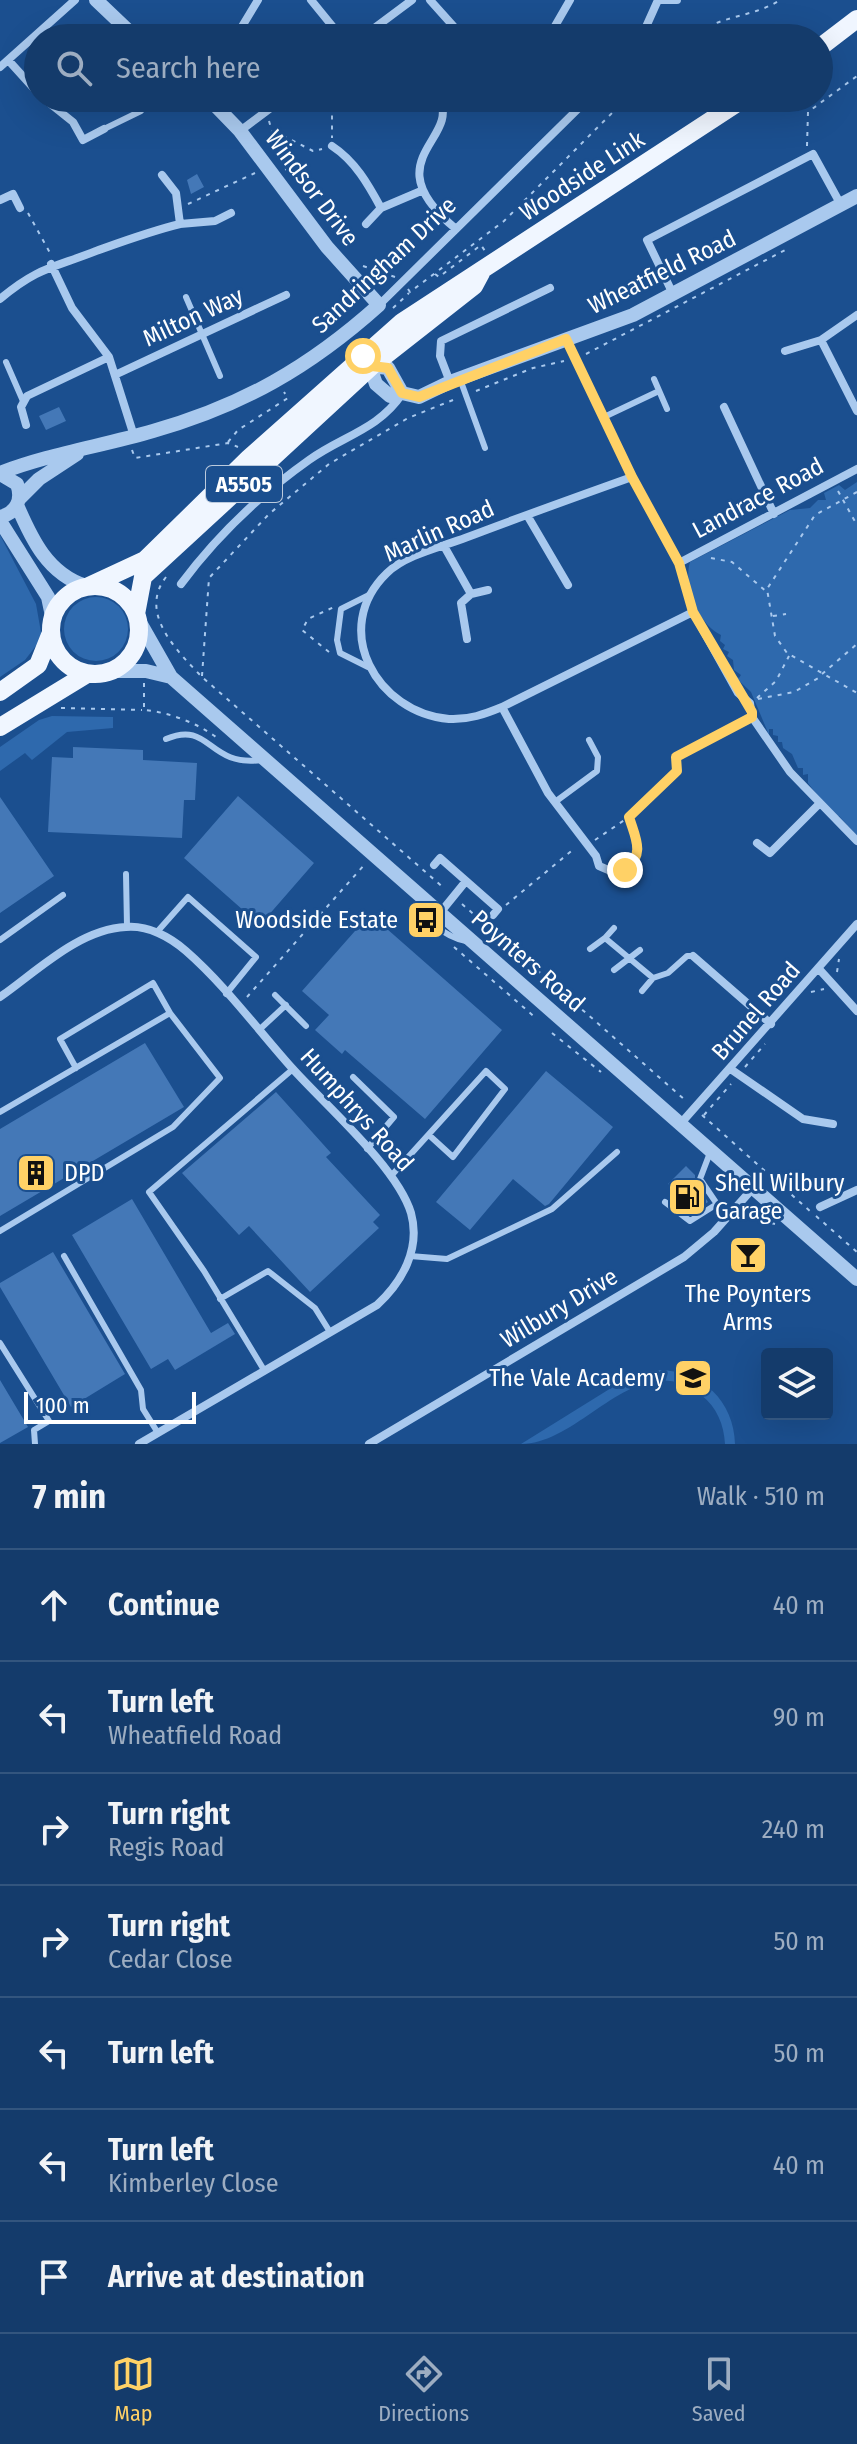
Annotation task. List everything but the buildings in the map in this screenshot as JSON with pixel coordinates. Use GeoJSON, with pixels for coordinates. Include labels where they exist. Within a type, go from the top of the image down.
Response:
{"type":"FeatureCollection","features":[{"type":"Feature","properties":{"kind":"main road"},"geometry":{"type":"LineString","coordinates":[[833,37],[857,19]]}},
{"type":"Feature","properties":{"kind":"main road","name":"Woodside Link"},"geometry":{"type":"LineString","coordinates":[[88,586],[145,560],[249,458],[368,361],[474,286],[484,268],[724,112]]}},
{"type":"Feature","properties":{"kind":"main road","name":"Woodside Link"},"geometry":{"type":"LineString","coordinates":[[137,616],[143,577],[368,361]]}},
{"type":"Feature","properties":{"kind":"main road"},"geometry":{"type":"LineString","coordinates":[[0,692],[38,665],[51,625],[65,597],[88,586],[101,586],[122,595],[137,616],[139,631],[131,655],[112,671],[87,674],[0,727]]}},
{"type":"Feature","properties":{"kind":"main road"},"geometry":{"type":"LineString","coordinates":[[51,625],[53,646],[66,664],[87,674]]}},
{"type":"Feature","properties":{"kind":"street"},"geometry":{"type":"LineString","coordinates":[[49,24],[75,0]]}},
{"type":"Feature","properties":{"kind":"street"},"geometry":{"type":"LineString","coordinates":[[96,0],[121,24]]}},
{"type":"Feature","properties":{"kind":"street"},"geometry":{"type":"LineString","coordinates":[[243,24],[258,0]]}},
{"type":"Feature","properties":{"kind":"street"},"geometry":{"type":"LineString","coordinates":[[311,0],[331,24]]}},
{"type":"Feature","properties":{"kind":"street"},"geometry":{"type":"LineString","coordinates":[[380,24],[412,0]]}},
{"type":"Feature","properties":{"kind":"street"},"geometry":{"type":"LineString","coordinates":[[430,0],[451,24]]}},
{"type":"Feature","properties":{"kind":"street"},"geometry":{"type":"LineString","coordinates":[[556,24],[570,0]]}},
{"type":"Feature","properties":{"kind":"street"},"geometry":{"type":"LineString","coordinates":[[647,24],[658,0],[677,0]]}},
{"type":"Feature","properties":{"kind":"street"},"geometry":{"type":"LineString","coordinates":[[0,67],[24,47]]}},
{"type":"Feature","properties":{"kind":"street"},"geometry":{"type":"LineString","coordinates":[[9,61],[24,78]]}},
{"type":"Feature","properties":{"kind":"street"},"geometry":{"type":"LineString","coordinates":[[60,112],[73,122],[83,140],[104,129]]}},
{"type":"Feature","properties":{"kind":"street","name":"Windsor Drive"},"geometry":{"type":"LineString","coordinates":[[222,112],[240,131],[327,247],[379,305]]}},
{"type":"Feature","properties":{"kind":"street"},"geometry":{"type":"LineString","coordinates":[[240,131],[265,112]]}},
{"type":"Feature","properties":{"kind":"street"},"geometry":{"type":"LineString","coordinates":[[441,112],[442,117],[421,162],[421,191],[434,211],[456,229]]}},
{"type":"Feature","properties":{"kind":"street","name":"Sandringham Drive"},"geometry":{"type":"LineString","coordinates":[[0,474],[88,448],[133,442],[220,410],[295,372],[333,346],[379,305],[575,112]]}},
{"type":"Feature","properties":{"kind":"street"},"geometry":{"type":"LineString","coordinates":[[332,146],[365,178],[381,208]]}},
{"type":"Feature","properties":{"kind":"street"},"geometry":{"type":"LineString","coordinates":[[674,295],[647,240],[813,154],[841,205]]}},
{"type":"Feature","properties":{"kind":"street"},"geometry":{"type":"LineString","coordinates":[[162,175],[176,193],[180,224]]}},
{"type":"Feature","properties":{"kind":"street"},"geometry":{"type":"LineString","coordinates":[[366,224],[381,208],[421,191]]}},
{"type":"Feature","properties":{"kind":"street"},"geometry":{"type":"LineString","coordinates":[[0,200],[13,194],[20,208]]}},
{"type":"Feature","properties":{"kind":"street","name":"Wheatfield Road"},"geometry":{"type":"LineString","coordinates":[[402,393],[419,397],[633,315],[857,196]]}},
{"type":"Feature","properties":{"kind":"street"},"geometry":{"type":"LineString","coordinates":[[0,299],[23,279],[51,264],[93,253],[135,235],[180,224],[215,221],[231,213]]}},
{"type":"Feature","properties":{"kind":"street"},"geometry":{"type":"LineString","coordinates":[[51,264],[72,308],[109,357],[117,374],[133,442]]}},
{"type":"Feature","properties":{"kind":"street"},"geometry":{"type":"LineString","coordinates":[[455,381],[440,356],[441,341],[550,288]]}},
{"type":"Feature","properties":{"kind":"street","name":"Milton Way"},"geometry":{"type":"LineString","coordinates":[[117,374],[286,295]]}},
{"type":"Feature","properties":{"kind":"street"},"geometry":{"type":"LineString","coordinates":[[785,351],[821,340],[857,315]]}},
{"type":"Feature","properties":{"kind":"street"},"geometry":{"type":"LineString","coordinates":[[566,339],[632,477],[679,563],[693,612],[738,693],[750,703],[752,717],[790,772],[857,841]]}},
{"type":"Feature","properties":{"kind":"street"},"geometry":{"type":"LineString","coordinates":[[821,340],[857,411]]}},
{"type":"Feature","properties":{"kind":"street"},"geometry":{"type":"LineString","coordinates":[[26,425],[23,401],[27,396],[109,357]]}},
{"type":"Feature","properties":{"kind":"street"},"geometry":{"type":"LineString","coordinates":[[181,584],[203,553],[277,485],[311,459],[381,420],[402,393],[388,368],[368,361]]}},
{"type":"Feature","properties":{"kind":"street"},"geometry":{"type":"LineString","coordinates":[[724,407],[774,514]]}},
{"type":"Feature","properties":{"kind":"street","name":"Sandringham Drive"},"geometry":{"type":"LineString","coordinates":[[0,519],[39,479],[88,448]]}},
{"type":"Feature","properties":{"kind":"street","name":"Landrace Road"},"geometry":{"type":"LineString","coordinates":[[679,563],[857,469]]}},
{"type":"Feature","properties":{"kind":"street"},"geometry":{"type":"LineString","coordinates":[[0,474],[17,484],[18,502],[33,541],[53,567],[69,581],[88,586]]}},
{"type":"Feature","properties":{"kind":"street","name":"Marlin Road"},"geometry":{"type":"LineString","coordinates":[[368,667],[361,628],[371,594],[391,570],[444,546],[632,477]]}},
{"type":"Feature","properties":{"kind":"street"},"geometry":{"type":"LineString","coordinates":[[527,515],[568,585]]}},
{"type":"Feature","properties":{"kind":"street"},"geometry":{"type":"LineString","coordinates":[[0,519],[48,597],[51,625]]}},
{"type":"Feature","properties":{"kind":"street"},"geometry":{"type":"LineString","coordinates":[[444,546],[471,594]]}},
{"type":"Feature","properties":{"kind":"street"},"geometry":{"type":"LineString","coordinates":[[467,639],[461,603],[471,594],[488,590]]}},
{"type":"Feature","properties":{"kind":"street"},"geometry":{"type":"LineString","coordinates":[[368,667],[380,685],[402,704],[424,714],[449,719],[473,718],[502,707],[693,612]]}},
{"type":"Feature","properties":{"kind":"street","name":"Poynters Road"},"geometry":{"type":"LineString","coordinates":[[137,616],[171,677],[682,1122],[857,1279]]}},
{"type":"Feature","properties":{"kind":"street"},"geometry":{"type":"LineString","coordinates":[[112,671],[146,671],[171,677]]}},
{"type":"Feature","properties":{"kind":"street"},"geometry":{"type":"LineString","coordinates":[[502,707],[555,802],[602,869],[619,871],[634,862],[639,846],[636,840]]}},
{"type":"Feature","properties":{"kind":"street"},"geometry":{"type":"LineString","coordinates":[[676,757],[752,717]]}},
{"type":"Feature","properties":{"kind":"street"},"geometry":{"type":"LineString","coordinates":[[757,843],[770,853],[819,804]]}},
{"type":"Feature","properties":{"kind":"street"},"geometry":{"type":"LineString","coordinates":[[434,865],[440,858],[495,912]]}},
{"type":"Feature","properties":{"kind":"street"},"geometry":{"type":"LineString","coordinates":[[440,913],[466,881]]}},
{"type":"Feature","properties":{"kind":"street","name":"Brunel Road"},"geometry":{"type":"LineString","coordinates":[[682,1122],[735,1072],[771,1024],[857,924]]}},
{"type":"Feature","properties":{"kind":"street","name":"Humphrys Road"},"geometry":{"type":"LineString","coordinates":[[0,997],[81,941],[108,929],[127,926],[157,932],[186,951],[367,1149],[391,1176],[410,1211],[413,1223],[410,1256],[392,1291],[377,1305],[139,1444]]}},
{"type":"Feature","properties":{"kind":"street"},"geometry":{"type":"LineString","coordinates":[[693,956],[771,1024]]}},
{"type":"Feature","properties":{"kind":"street"},"geometry":{"type":"LineString","coordinates":[[819,969],[857,1011]]}},
{"type":"Feature","properties":{"kind":"street"},"geometry":{"type":"LineString","coordinates":[[735,1072],[803,1119],[833,1124]]}},
{"type":"Feature","properties":{"kind":"street","name":"Wilbury Drive"},"geometry":{"type":"LineString","coordinates":[[369,1444],[684,1257],[755,1187]]}},
{"type":"Feature","properties":{"kind":"street"},"geometry":{"type":"LineString","coordinates":[[820,1207],[857,1190]]}},
{"type":"Feature","properties":{"kind":"lane"},"geometry":{"type":"LineString","coordinates":[[104,129],[139,112]]}},
{"type":"Feature","properties":{"kind":"lane"},"geometry":{"type":"LineString","coordinates":[[186,297],[220,376]]}},
{"type":"Feature","properties":{"kind":"lane"},"geometry":{"type":"LineString","coordinates":[[6,362],[23,401]]}},
{"type":"Feature","properties":{"kind":"lane"},"geometry":{"type":"LineString","coordinates":[[654,379],[667,409]]}},
{"type":"Feature","properties":{"kind":"lane"},"geometry":{"type":"LineString","coordinates":[[455,381],[466,395],[485,448]]}},
{"type":"Feature","properties":{"kind":"lane"},"geometry":{"type":"LineString","coordinates":[[604,417],[659,391]]}},
{"type":"Feature","properties":{"kind":"lane"},"geometry":{"type":"LineString","coordinates":[[368,667],[345,657],[338,649],[338,614],[371,594]]}},
{"type":"Feature","properties":{"kind":"lane"},"geometry":{"type":"LineString","coordinates":[[166,739],[183,732],[196,734],[230,759],[241,762],[265,759]]}},
{"type":"Feature","properties":{"kind":"lane"},"geometry":{"type":"LineString","coordinates":[[555,802],[597,771],[598,757],[589,740]]}},
{"type":"Feature","properties":{"kind":"lane"},"geometry":{"type":"LineString","coordinates":[[126,874],[127,926]]}},
{"type":"Feature","properties":{"kind":"lane"},"geometry":{"type":"LineString","coordinates":[[0,940],[63,895]]}},
{"type":"Feature","properties":{"kind":"lane"},"geometry":{"type":"LineString","coordinates":[[419,895],[422,912],[452,938],[473,943]]}},
{"type":"Feature","properties":{"kind":"lane"},"geometry":{"type":"LineString","coordinates":[[157,932],[188,897],[256,957],[226,994]]}},
{"type":"Feature","properties":{"kind":"lane"},"geometry":{"type":"LineString","coordinates":[[590,949],[614,928]]}},
{"type":"Feature","properties":{"kind":"lane"},"geometry":{"type":"LineString","coordinates":[[605,938],[653,978]]}},
{"type":"Feature","properties":{"kind":"lane"},"geometry":{"type":"LineString","coordinates":[[614,970],[640,950]]}},
{"type":"Feature","properties":{"kind":"lane"},"geometry":{"type":"LineString","coordinates":[[642,991],[653,978],[668,973],[687,956],[693,956]]}},
{"type":"Feature","properties":{"kind":"lane"},"geometry":{"type":"LineString","coordinates":[[0,1231],[173,1127],[220,1078],[170,1013],[153,983],[60,1039],[76,1068]]}},
{"type":"Feature","properties":{"kind":"lane"},"geometry":{"type":"LineString","coordinates":[[275,995],[306,1026]]}},
{"type":"Feature","properties":{"kind":"lane"},"geometry":{"type":"LineString","coordinates":[[259,1030],[286,1005]]}},
{"type":"Feature","properties":{"kind":"lane"},"geometry":{"type":"LineString","coordinates":[[0,1112],[170,1013]]}},
{"type":"Feature","properties":{"kind":"lane"},"geometry":{"type":"LineString","coordinates":[[264,1370],[149,1192],[293,1069]]}},
{"type":"Feature","properties":{"kind":"lane"},"geometry":{"type":"LineString","coordinates":[[391,1176],[486,1071],[505,1089],[453,1157],[430,1136]]}},
{"type":"Feature","properties":{"kind":"lane"},"geometry":{"type":"LineString","coordinates":[[353,1077],[394,1117],[367,1149]]}},
{"type":"Feature","properties":{"kind":"lane"},"geometry":{"type":"LineString","coordinates":[[711,1149],[700,1179],[717,1204],[732,1212]]}},
{"type":"Feature","properties":{"kind":"lane"},"geometry":{"type":"LineString","coordinates":[[410,1256],[447,1259],[552,1209],[617,1152]]}},
{"type":"Feature","properties":{"kind":"lane"},"geometry":{"type":"LineString","coordinates":[[665,1202],[690,1221],[717,1204]]}},
{"type":"Feature","properties":{"kind":"lane"},"geometry":{"type":"LineString","coordinates":[[64,1256],[141,1390],[143,1409],[158,1433]]}},
{"type":"Feature","properties":{"kind":"lane"},"geometry":{"type":"LineString","coordinates":[[220,1299],[268,1271],[315,1308],[330,1332]]}},
{"type":"Feature","properties":{"kind":"lane"},"geometry":{"type":"LineString","coordinates":[[0,1343],[49,1421],[34,1430],[35,1444]]}},
{"type":"Feature","properties":{"kind":"path"},"geometry":{"type":"LineString","coordinates":[[713,24],[769,7],[780,0]]}},
{"type":"Feature","properties":{"kind":"path"},"geometry":{"type":"LineString","coordinates":[[833,94],[857,76]]}},
{"type":"Feature","properties":{"kind":"path"},"geometry":{"type":"LineString","coordinates":[[273,131],[313,151],[332,146],[332,112]]}},
{"type":"Feature","properties":{"kind":"path"},"geometry":{"type":"LineString","coordinates":[[406,288],[410,292],[504,221],[613,112]]}},
{"type":"Feature","properties":{"kind":"path"},"geometry":{"type":"LineString","coordinates":[[807,157],[808,112]]}},
{"type":"Feature","properties":{"kind":"path"},"geometry":{"type":"LineString","coordinates":[[280,158],[291,177]]}},
{"type":"Feature","properties":{"kind":"path"},"geometry":{"type":"LineString","coordinates":[[20,208],[28,213],[51,254],[51,264]]}},
{"type":"Feature","properties":{"kind":"path"},"geometry":{"type":"LineString","coordinates":[[590,366],[585,354],[791,247]]}},
{"type":"Feature","properties":{"kind":"path"},"geometry":{"type":"LineString","coordinates":[[362,266],[397,277]]}},
{"type":"Feature","properties":{"kind":"path"},"geometry":{"type":"LineString","coordinates":[[430,276],[437,287]]}},
{"type":"Feature","properties":{"kind":"path"},"geometry":{"type":"LineString","coordinates":[[568,360],[533,368],[408,418],[329,464],[269,514],[209,578],[202,677],[857,1252]]}},
{"type":"Feature","properties":{"kind":"path"},"geometry":{"type":"LineString","coordinates":[[228,443],[238,430],[288,398],[283,390]]}},
{"type":"Feature","properties":{"kind":"path"},"geometry":{"type":"LineString","coordinates":[[133,442],[135,458],[228,443],[246,455]]}},
{"type":"Feature","properties":{"kind":"path"},"geometry":{"type":"LineString","coordinates":[[832,481],[857,525]]}},
{"type":"Feature","properties":{"kind":"path"},"geometry":{"type":"LineString","coordinates":[[857,492],[815,515],[801,543],[771,580],[768,593],[775,636],[789,654],[823,674],[837,678],[857,693]]}},
{"type":"Feature","properties":{"kind":"path"},"geometry":{"type":"LineString","coordinates":[[707,555],[716,561],[732,562],[768,593]]}},
{"type":"Feature","properties":{"kind":"path"},"geometry":{"type":"LineString","coordinates":[[345,657],[337,658],[302,630],[302,626],[327,608],[354,602]]}},
{"type":"Feature","properties":{"kind":"path"},"geometry":{"type":"LineString","coordinates":[[772,616],[786,614]]}},
{"type":"Feature","properties":{"kind":"path"},"geometry":{"type":"LineString","coordinates":[[789,654],[776,681],[756,699],[783,696],[823,674],[857,644]]}},
{"type":"Feature","properties":{"kind":"path"},"geometry":{"type":"LineString","coordinates":[[144,684],[144,710]]}},
{"type":"Feature","properties":{"kind":"path"},"geometry":{"type":"LineString","coordinates":[[61,708],[158,711],[205,729]]}},
{"type":"Feature","properties":{"kind":"path"},"geometry":{"type":"LineString","coordinates":[[495,912],[586,843],[629,817],[677,771],[676,757]]}},
{"type":"Feature","properties":{"kind":"path"},"geometry":{"type":"LineString","coordinates":[[629,817],[636,840]]}},
{"type":"Feature","properties":{"kind":"path"},"geometry":{"type":"LineString","coordinates":[[238,1007],[367,862]]}},
{"type":"Feature","properties":{"kind":"path"},"geometry":{"type":"LineString","coordinates":[[837,978],[839,959]]}},
{"type":"Feature","properties":{"kind":"path"},"geometry":{"type":"LineString","coordinates":[[812,991],[824,989]]}},
{"type":"Feature","properties":{"kind":"path"},"geometry":{"type":"LineString","coordinates":[[703,1116],[735,1072],[770,1039]]}},
{"type":"Feature","properties":{"kind":"path"},"geometry":{"type":"LineString","coordinates":[[732,1212],[781,1225]]}},
{"type":"Feature","properties":{"kind":"shaded area"},"geometry":{"type":"Polygon","coordinates":[[[857,482],[857,836],[839,816],[833,816],[808,783],[808,774],[803,775],[803,768],[798,768],[792,754],[783,748],[782,742],[778,742],[778,736],[773,735],[773,729],[769,729],[769,735],[751,692],[733,675],[739,678],[741,675],[734,670],[733,660],[727,656],[729,652],[723,649],[725,645],[720,641],[721,635],[705,622],[694,603],[688,572],[690,562],[790,510],[810,508],[818,500],[826,500],[824,493],[839,485],[845,490],[857,482]]]}},
{"type":"Feature","properties":{"kind":"shaded area"},"geometry":{"type":"Polygon","coordinates":[[[0,535],[36,604],[42,638],[25,660],[0,677],[0,535]]]}},
{"type":"Feature","properties":{"kind":"shaded area"},"geometry":{"type":"Polygon","coordinates":[[[90,597],[102,597],[119,606],[126,617],[126,641],[119,652],[102,661],[90,661],[78,656],[69,647],[64,635],[64,623],[69,611],[78,602],[90,597]]]}},
{"type":"Feature","properties":{"kind":"shaded area"},"geometry":{"type":"Polygon","coordinates":[[[52,716],[113,717],[113,728],[67,732],[32,760],[25,753],[0,771],[0,747],[39,720],[52,716]]]}},
{"type":"Feature","properties":{"kind":"shaded area"},"geometry":{"type":"Polygon","coordinates":[[[660,1370],[689,1376],[713,1391],[729,1414],[735,1444],[725,1444],[719,1417],[701,1395],[677,1382],[655,1381],[632,1388],[544,1440],[521,1444],[624,1380],[660,1370]]]}},
{"type":"Feature","properties":{"kind":"place","name":"Woodside Estate"},"geometry":{"type":"Point","coordinates":[426,920]}},
{"type":"Feature","properties":{"kind":"place","name":"DPD"},"geometry":{"type":"Point","coordinates":[36,1173]}},
{"type":"Feature","properties":{"kind":"place","name":"Shell Wilbury Garage"},"geometry":{"type":"Point","coordinates":[687,1197]}},
{"type":"Feature","properties":{"kind":"place","name":"The Poynters Arms"},"geometry":{"type":"Point","coordinates":[748,1255]}},
{"type":"Feature","properties":{"kind":"place","name":"The Vale Academy"},"geometry":{"type":"Point","coordinates":[693,1378]}},
{"type":"Feature","properties":{"kind":"route"},"geometry":{"type":"LineString","coordinates":[[363,356],[372,366],[388,368],[402,393],[419,397],[427,396],[450,382],[566,339],[632,477],[679,563],[693,612],[738,693],[750,703],[752,712],[752,717],[704,746],[689,748],[676,757],[677,771],[629,817],[639,846],[637,858],[625,870]]}}]}
